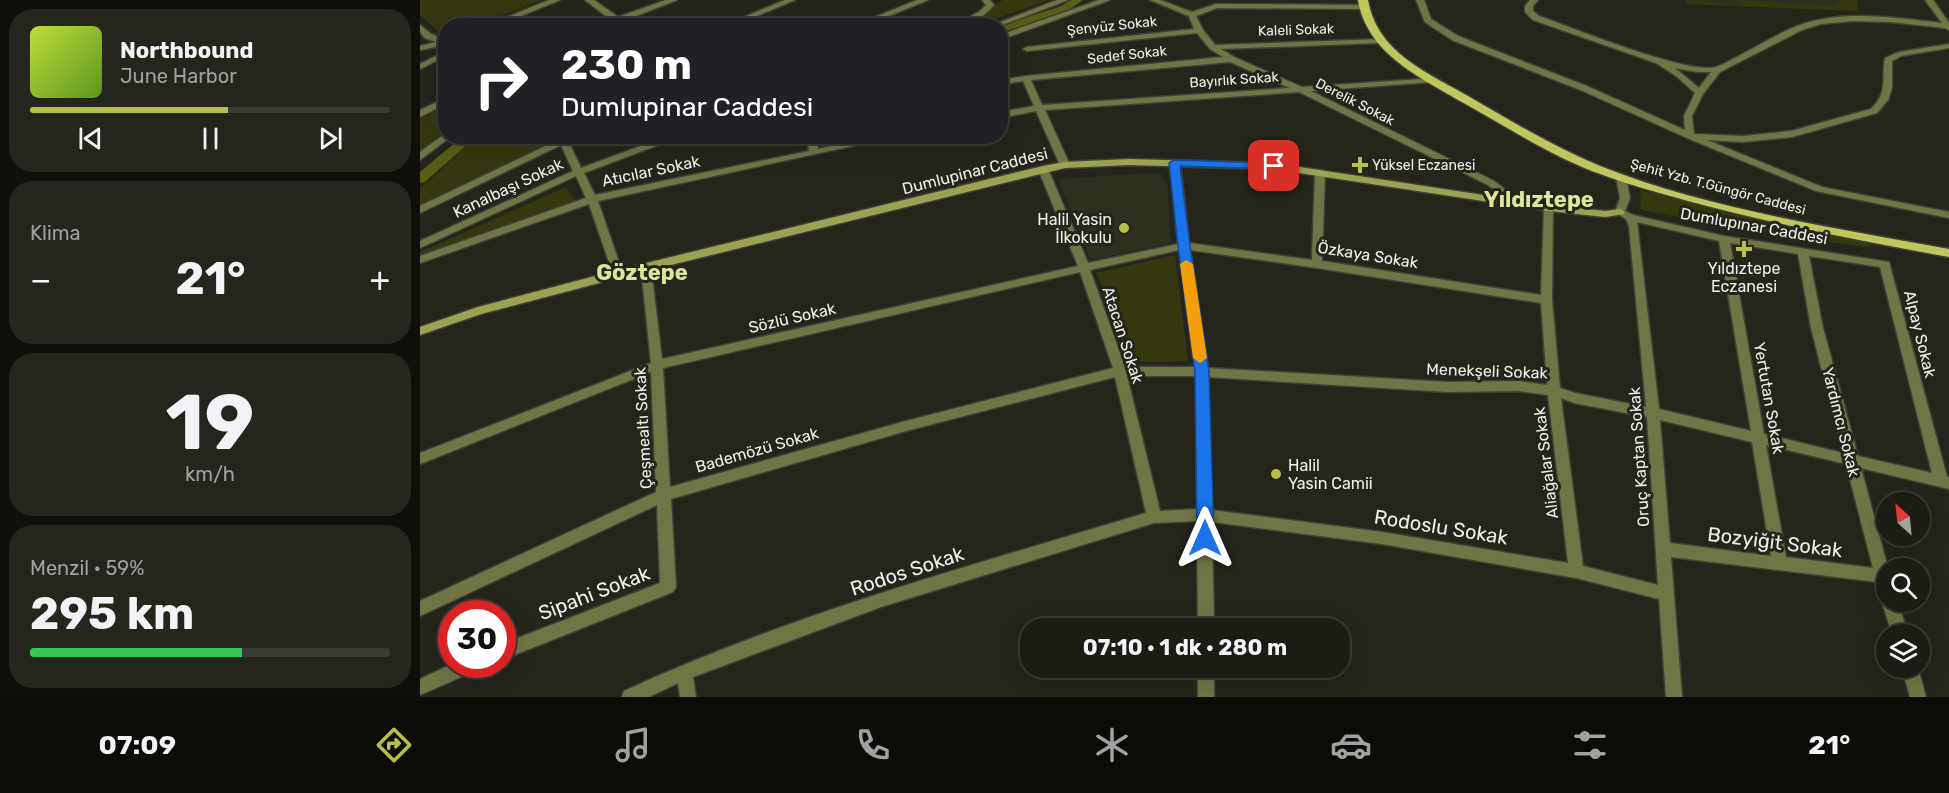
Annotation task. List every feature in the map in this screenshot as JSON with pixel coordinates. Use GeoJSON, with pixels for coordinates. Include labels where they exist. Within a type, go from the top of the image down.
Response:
{"type":"FeatureCollection","features":[{"type":"Feature","properties":{"kind":"main road","name":"Şehit Yzb. T.Güngör Caddesi"},"geometry":{"type":"LineString","coordinates":[[1363,3],[1365,17],[1379,41],[1398,57],[1433,80],[1562,153],[1621,177],[1721,206],[1842,234],[1949,253]]}},
{"type":"Feature","properties":{"kind":"main road","name":"Dumlupinar Caddesi"},"geometry":{"type":"LineString","coordinates":[[420,331],[478,311],[618,274],[1065,165],[1174,163],[1274,166],[1549,208],[1625,214]]}},
{"type":"Feature","properties":{"kind":"street"},"geometry":{"type":"LineString","coordinates":[[509,18],[556,0]]}},
{"type":"Feature","properties":{"kind":"street"},"geometry":{"type":"LineString","coordinates":[[589,0],[614,18]]}},
{"type":"Feature","properties":{"kind":"street"},"geometry":{"type":"LineString","coordinates":[[633,18],[674,0]]}},
{"type":"Feature","properties":{"kind":"street"},"geometry":{"type":"LineString","coordinates":[[745,18],[791,0]]}},
{"type":"Feature","properties":{"kind":"street"},"geometry":{"type":"LineString","coordinates":[[877,18],[924,0]]}},
{"type":"Feature","properties":{"kind":"street"},"geometry":{"type":"LineString","coordinates":[[973,18],[983,13],[990,5],[987,0]]}},
{"type":"Feature","properties":{"kind":"street"},"geometry":{"type":"LineString","coordinates":[[1008,21],[1064,0]]}},
{"type":"Feature","properties":{"kind":"street"},"geometry":{"type":"LineString","coordinates":[[1008,35],[1106,0]]}},
{"type":"Feature","properties":{"kind":"street"},"geometry":{"type":"LineString","coordinates":[[1154,0],[1192,15],[1227,0]]}},
{"type":"Feature","properties":{"kind":"street"},"geometry":{"type":"LineString","coordinates":[[1420,0],[1428,20],[1455,38],[1586,89],[1690,136],[1818,189],[1949,215]]}},
{"type":"Feature","properties":{"kind":"street"},"geometry":{"type":"LineString","coordinates":[[1534,0],[1528,12],[1536,18],[1659,62],[1698,70],[1717,70]]}},
{"type":"Feature","properties":{"kind":"street"},"geometry":{"type":"LineString","coordinates":[[1929,0],[1948,27]]}},
{"type":"Feature","properties":{"kind":"street"},"geometry":{"type":"LineString","coordinates":[[1216,6],[1363,3]]}},
{"type":"Feature","properties":{"kind":"street","name":"Derelik Sokak"},"geometry":{"type":"LineString","coordinates":[[1192,15],[1199,31],[1213,47],[1231,58],[1300,89],[1491,183],[1519,202]]}},
{"type":"Feature","properties":{"kind":"street"},"geometry":{"type":"LineString","coordinates":[[1690,136],[1688,116],[1699,93],[1717,70],[1800,28],[1820,22],[1853,19],[1890,20],[1948,27]]}},
{"type":"Feature","properties":{"kind":"street"},"geometry":{"type":"LineString","coordinates":[[420,27],[428,36],[438,40]]}},
{"type":"Feature","properties":{"kind":"street","name":"Şenyüz Sokak"},"geometry":{"type":"LineString","coordinates":[[1027,49],[1199,31]]}},
{"type":"Feature","properties":{"kind":"street","name":"Kaleli Sokak"},"geometry":{"type":"LineString","coordinates":[[1213,47],[1379,41]]}},
{"type":"Feature","properties":{"kind":"street"},"geometry":{"type":"LineString","coordinates":[[420,48],[438,44]]}},
{"type":"Feature","properties":{"kind":"street"},"geometry":{"type":"LineString","coordinates":[[1690,136],[1743,139],[1792,134],[1874,111],[1884,102],[1891,79],[1888,60],[1899,54],[1949,46]]}},
{"type":"Feature","properties":{"kind":"street"},"geometry":{"type":"LineString","coordinates":[[420,67],[438,57]]}},
{"type":"Feature","properties":{"kind":"street","name":"Sedef Sokak"},"geometry":{"type":"LineString","coordinates":[[1008,81],[1231,58]]}},
{"type":"Feature","properties":{"kind":"street"},"geometry":{"type":"LineString","coordinates":[[1659,62],[1679,74],[1699,93]]}},
{"type":"Feature","properties":{"kind":"street"},"geometry":{"type":"LineString","coordinates":[[1026,78],[1065,165]]}},
{"type":"Feature","properties":{"kind":"street","name":"Bayırlık Sokak"},"geometry":{"type":"LineString","coordinates":[[1038,108],[1433,80]]}},
{"type":"Feature","properties":{"kind":"street"},"geometry":{"type":"LineString","coordinates":[[420,114],[438,104]]}},
{"type":"Feature","properties":{"kind":"street"},"geometry":{"type":"LineString","coordinates":[[1008,114],[1038,108]]}},
{"type":"Feature","properties":{"kind":"street"},"geometry":{"type":"LineString","coordinates":[[420,157],[438,142]]}},
{"type":"Feature","properties":{"kind":"street"},"geometry":{"type":"LineString","coordinates":[[420,210],[552,144]]}},
{"type":"Feature","properties":{"kind":"street"},"geometry":{"type":"LineString","coordinates":[[564,144],[592,199],[618,274]]}},
{"type":"Feature","properties":{"kind":"street","name":"Kanalbaşı Sokak"},"geometry":{"type":"LineString","coordinates":[[420,245],[578,172],[656,144]]}},
{"type":"Feature","properties":{"kind":"street"},"geometry":{"type":"LineString","coordinates":[[812,144],[814,153]]}},
{"type":"Feature","properties":{"kind":"street","name":"Atıcılar Sokak"},"geometry":{"type":"LineString","coordinates":[[420,260],[592,199],[857,144]]}},
{"type":"Feature","properties":{"kind":"street"},"geometry":{"type":"LineString","coordinates":[[1174,163],[1202,372],[1206,618]]}},
{"type":"Feature","properties":{"kind":"street","name":"Atacan Sokak"},"geometry":{"type":"LineString","coordinates":[[1042,169],[1084,268],[1120,371],[1154,517]]}},
{"type":"Feature","properties":{"kind":"street"},"geometry":{"type":"LineString","coordinates":[[1317,264],[1320,173]]}},
{"type":"Feature","properties":{"kind":"street","name":"Oruç Kaptan Sokak"},"geometry":{"type":"LineString","coordinates":[[1621,177],[1625,214],[1634,226],[1653,413],[1674,697]]}},
{"type":"Feature","properties":{"kind":"street","name":"Aliağalar Sokak"},"geometry":{"type":"LineString","coordinates":[[1549,208],[1546,300],[1554,391],[1576,571]]}},
{"type":"Feature","properties":{"kind":"street","name":"Dumlupınar Caddesi"},"geometry":{"type":"LineString","coordinates":[[1625,214],[1724,239],[1885,264]]}},
{"type":"Feature","properties":{"kind":"street","name":"Yertutan Sokak"},"geometry":{"type":"LineString","coordinates":[[1724,239],[1780,563]]}},
{"type":"Feature","properties":{"kind":"street","name":"Özkaya Sokak"},"geometry":{"type":"LineString","coordinates":[[1184,246],[1317,264],[1546,300]]}},
{"type":"Feature","properties":{"kind":"street","name":"Sözlü Sokak"},"geometry":{"type":"LineString","coordinates":[[420,459],[657,365],[1184,246]]}},
{"type":"Feature","properties":{"kind":"street","name":"Yardımcı Sokak"},"geometry":{"type":"LineString","coordinates":[[1803,251],[1817,328],[1877,558]]}},
{"type":"Feature","properties":{"kind":"street","name":"Alpay Sokak"},"geometry":{"type":"LineString","coordinates":[[1885,264],[1945,482]]}},
{"type":"Feature","properties":{"kind":"street","name":"Çeşmealtı Sokak"},"geometry":{"type":"LineString","coordinates":[[646,268],[657,365],[668,587]]}},
{"type":"Feature","properties":{"kind":"street","name":"Menekşeli Sokak"},"geometry":{"type":"LineString","coordinates":[[1120,371],[1202,372],[1448,387],[1519,386],[1554,391],[1574,398],[1653,413],[1945,482]]}},
{"type":"Feature","properties":{"kind":"street","name":"Bademözü Sokak"},"geometry":{"type":"LineString","coordinates":[[420,609],[664,495],[906,426],[1120,371]]}},
{"type":"Feature","properties":{"kind":"street","name":"Rodos Sokak"},"geometry":{"type":"LineString","coordinates":[[630,697],[684,672],[881,600],[1154,517],[1205,515]]}},
{"type":"Feature","properties":{"kind":"street","name":"Rodoslu Sokak"},"geometry":{"type":"LineString","coordinates":[[1205,515],[1393,540],[1576,571],[1667,594]]}},
{"type":"Feature","properties":{"kind":"street","name":"Bozyiğit Sokak"},"geometry":{"type":"LineString","coordinates":[[1663,549],[1876,575]]}},
{"type":"Feature","properties":{"kind":"street","name":"Sipahi Sokak"},"geometry":{"type":"LineString","coordinates":[[516,647],[668,587]]}},
{"type":"Feature","properties":{"kind":"street"},"geometry":{"type":"LineString","coordinates":[[684,672],[688,697]]}},
{"type":"Feature","properties":{"kind":"street"},"geometry":{"type":"LineString","coordinates":[[420,687],[440,678]]}},
{"type":"Feature","properties":{"kind":"street"},"geometry":{"type":"LineString","coordinates":[[1206,678],[1206,697]]}},
{"type":"Feature","properties":{"kind":"street"},"geometry":{"type":"LineString","coordinates":[[1913,678],[1918,697]]}},
{"type":"Feature","properties":{"kind":"shaded area"},"geometry":{"type":"Polygon","coordinates":[[[1685,0],[1857,0],[1858,11],[1687,4],[1685,0]]]}},
{"type":"Feature","properties":{"kind":"shaded area","name":"Halil Yasin İlkokulu"},"geometry":{"type":"Polygon","coordinates":[[[1162,174],[1163,181],[1167,181],[1171,243],[1091,260],[1058,179],[1162,174]]]}},
{"type":"Feature","properties":{"kind":"green space"},"geometry":{"type":"Polygon","coordinates":[[[420,0],[542,0],[496,18],[438,18],[438,31],[420,15],[420,0]]]}},
{"type":"Feature","properties":{"kind":"green space"},"geometry":{"type":"Polygon","coordinates":[[[1003,0],[1049,0],[998,18],[973,18],[1003,0]]]}},
{"type":"Feature","properties":{"kind":"green space"},"geometry":{"type":"Polygon","coordinates":[[[1685,0],[1741,5],[1739,0],[1832,6],[1838,3],[1838,0],[1857,0],[1858,11],[1687,4],[1685,0]]]}},
{"type":"Feature","properties":{"kind":"green space"},"geometry":{"type":"Polygon","coordinates":[[[438,110],[438,137],[420,151],[420,119],[438,110]]]}},
{"type":"Feature","properties":{"kind":"green space"},"geometry":{"type":"Polygon","coordinates":[[[468,144],[546,144],[420,205],[420,187],[468,144]]]}},
{"type":"Feature","properties":{"kind":"green space"},"geometry":{"type":"Polygon","coordinates":[[[566,187],[575,201],[420,255],[420,252],[566,187]]]}},
{"type":"Feature","properties":{"kind":"green space"},"geometry":{"type":"Polygon","coordinates":[[[1640,190],[1867,243],[1872,247],[1807,240],[1641,210],[1640,190]]]}},
{"type":"Feature","properties":{"kind":"green space"},"geometry":{"type":"Polygon","coordinates":[[[1175,255],[1188,361],[1135,362],[1096,273],[1175,255]]]}},
{"type":"Feature","properties":{"kind":"waterway"},"geometry":{"type":"LineString","coordinates":[[1008,27],[1065,8],[1078,0]]}},
{"type":"Feature","properties":{"kind":"waterway"},"geometry":{"type":"LineString","coordinates":[[420,179],[462,144]]}},
{"type":"Feature","properties":{"kind":"slow traffic"},"geometry":{"type":"LineString","coordinates":[[1186,264],[1200,358]]}},
{"type":"Feature","properties":{"kind":"place","name":"Yüksel Eczanesi"},"geometry":{"type":"Point","coordinates":[1360,165]}},
{"type":"Feature","properties":{"kind":"place","name":"Halil Yasin İlkokulu"},"geometry":{"type":"Point","coordinates":[1124,228]}},
{"type":"Feature","properties":{"kind":"place","name":"Yıldıztepe Eczanesi"},"geometry":{"type":"Point","coordinates":[1744,249]}},
{"type":"Feature","properties":{"kind":"place","name":"Halil Yasin Camii"},"geometry":{"type":"Point","coordinates":[1276,474]}},
{"type":"Feature","properties":{"kind":"district","name":"Yıldıztepe"},"geometry":{"type":"Point","coordinates":[1539,199]}},
{"type":"Feature","properties":{"kind":"district","name":"Göztepe"},"geometry":{"type":"Point","coordinates":[642,272]}},
{"type":"Feature","properties":{"kind":"route"},"geometry":{"type":"LineString","coordinates":[[1205,538],[1202,372],[1174,163],[1274,166]]}}]}
